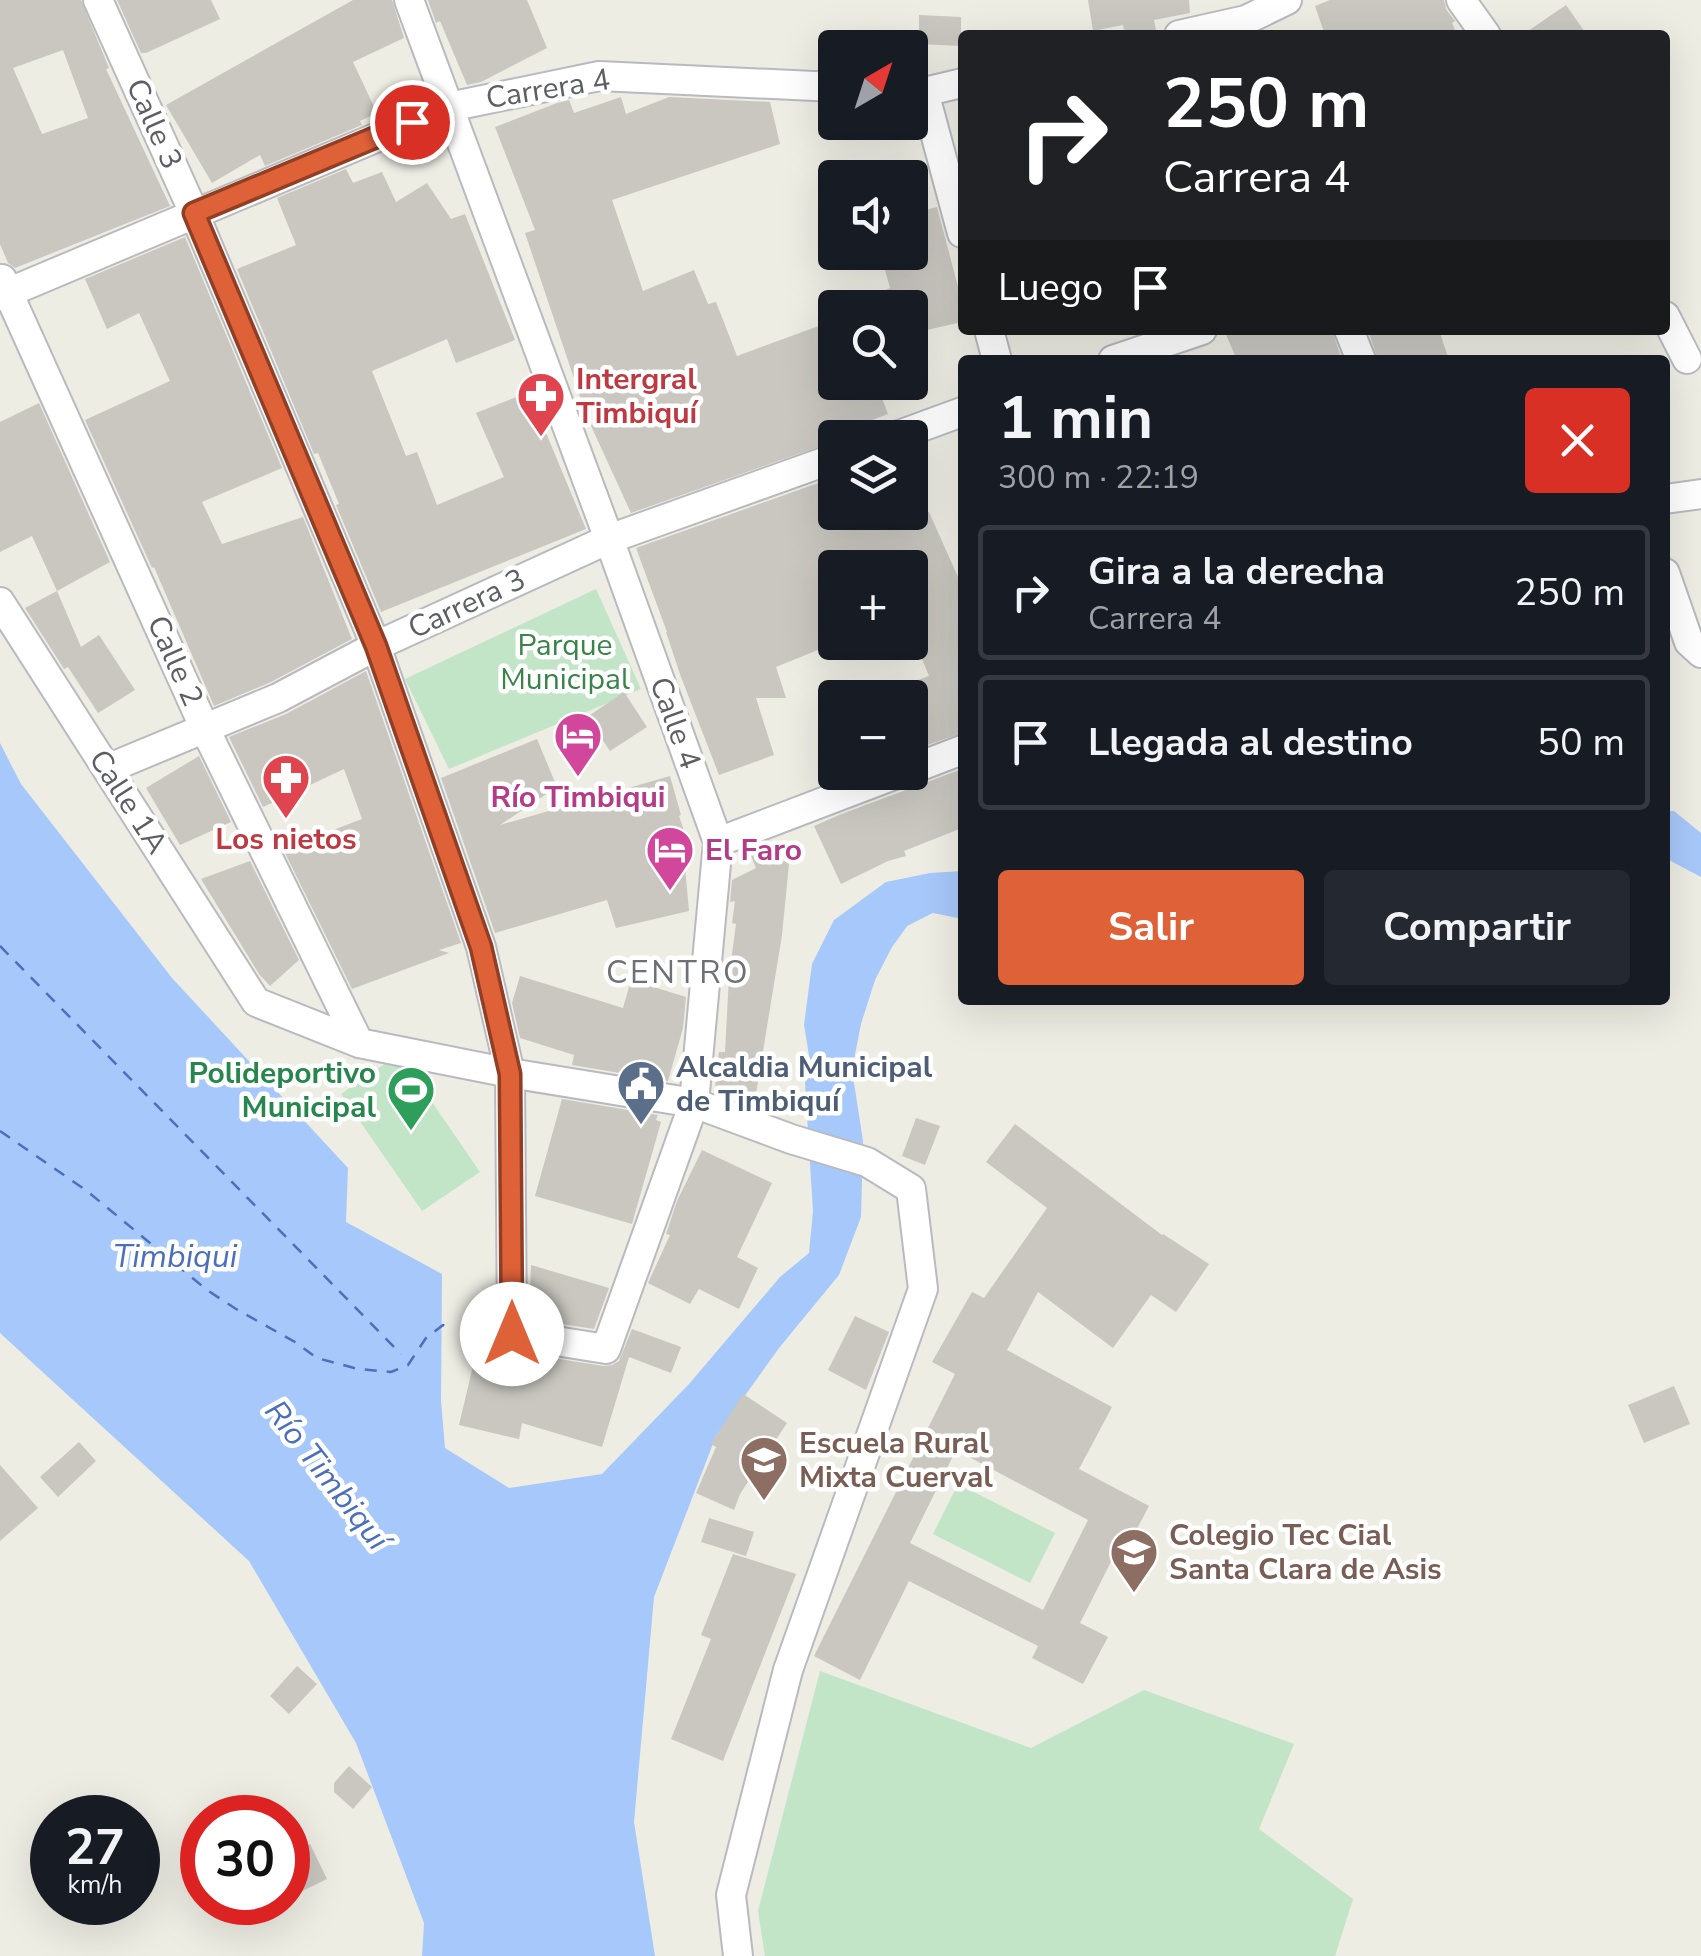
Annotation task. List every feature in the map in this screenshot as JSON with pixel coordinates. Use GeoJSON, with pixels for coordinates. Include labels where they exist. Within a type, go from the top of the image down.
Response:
{"type":"FeatureCollection","features":[{"type":"Feature","properties":{"kind":"street","name":"Calle 3"},"geometry":{"type":"LineString","coordinates":[[98,0],[194,213],[376,646],[481,947],[510,1074],[512,1334],[606,1349]]}},
{"type":"Feature","properties":{"kind":"street","name":"Calle 4"},"geometry":{"type":"LineString","coordinates":[[409,0],[718,842],[694,1103],[606,1349]]}},
{"type":"Feature","properties":{"kind":"street"},"geometry":{"type":"LineString","coordinates":[[1199,30],[1247,18],[1287,0]]}},
{"type":"Feature","properties":{"kind":"street"},"geometry":{"type":"LineString","coordinates":[[1461,0],[1482,30]]}},
{"type":"Feature","properties":{"kind":"street","name":"Carrera 4"},"geometry":{"type":"LineString","coordinates":[[3,287],[449,107],[598,76],[818,86]]}},
{"type":"Feature","properties":{"kind":"street"},"geometry":{"type":"LineString","coordinates":[[928,89],[958,84]]}},
{"type":"Feature","properties":{"kind":"street"},"geometry":{"type":"LineString","coordinates":[[928,126],[958,220]]}},
{"type":"Feature","properties":{"kind":"street","name":"Calle 2"},"geometry":{"type":"LineString","coordinates":[[3,287],[205,728],[359,1043]]}},
{"type":"Feature","properties":{"kind":"street"},"geometry":{"type":"LineString","coordinates":[[1670,326],[1687,359]]}},
{"type":"Feature","properties":{"kind":"street"},"geometry":{"type":"LineString","coordinates":[[1128,355],[1187,335]]}},
{"type":"Feature","properties":{"kind":"street"},"geometry":{"type":"LineString","coordinates":[[928,424],[958,413]]}},
{"type":"Feature","properties":{"kind":"street","name":"Carrera 3"},"geometry":{"type":"LineString","coordinates":[[107,770],[278,698],[376,646],[609,539],[818,464]]}},
{"type":"Feature","properties":{"kind":"street"},"geometry":{"type":"LineString","coordinates":[[1670,499],[1701,494]]}},
{"type":"Feature","properties":{"kind":"street"},"geometry":{"type":"LineString","coordinates":[[1670,587],[1689,642],[1701,653]]}},
{"type":"Feature","properties":{"kind":"street","name":"Calle 1A"},"geometry":{"type":"LineString","coordinates":[[0,602],[256,1002],[359,1043]]}},
{"type":"Feature","properties":{"kind":"street"},"geometry":{"type":"LineString","coordinates":[[928,763],[958,752]]}},
{"type":"Feature","properties":{"kind":"street"},"geometry":{"type":"LineString","coordinates":[[718,842],[855,790]]}},
{"type":"Feature","properties":{"kind":"street"},"geometry":{"type":"LineString","coordinates":[[359,1043],[510,1074],[694,1103],[867,1162],[911,1189],[922,1289],[788,1670],[732,1895],[738,1956]]}},
{"type":"Feature","properties":{"kind":"green space","name":"Parque Municipal"},"geometry":{"type":"Polygon","coordinates":[[[596,589],[641,689],[449,769],[405,679],[596,589]]]}},
{"type":"Feature","properties":{"kind":"green space","name":"Polideportivo Municipal"},"geometry":{"type":"Polygon","coordinates":[[[399,1054],[480,1172],[422,1211],[341,1094],[399,1054]]]}},
{"type":"Feature","properties":{"kind":"green space"},"geometry":{"type":"Polygon","coordinates":[[[958,1484],[1055,1533],[1030,1583],[933,1534],[958,1484]]]}},
{"type":"Feature","properties":{"kind":"green space"},"geometry":{"type":"Polygon","coordinates":[[[820,1671],[1031,1748],[1144,1690],[1294,1744],[1259,1829],[1353,1899],[1335,1956],[765,1956],[758,1911],[820,1671]]]}},
{"type":"Feature","properties":{"kind":"water","name":"Timbiqui"},"geometry":{"type":"Polygon","coordinates":[[[0,743],[21,784],[172,978],[348,1168],[346,1222],[442,1274],[441,1401],[445,1448],[509,1488],[602,1474],[689,1384],[780,1277],[809,1253],[813,1211],[805,1083],[810,1061],[804,1025],[812,964],[834,920],[886,882],[958,871],[958,918],[919,910],[892,947],[875,980],[861,1024],[852,1070],[863,1141],[861,1217],[839,1275],[779,1348],[716,1436],[654,1597],[634,1822],[655,1956],[422,1956],[424,1923],[356,1743],[249,1561],[0,1333],[0,743]]]}},
{"type":"Feature","properties":{"kind":"water"},"geometry":{"type":"Polygon","coordinates":[[[1670,811],[1701,833],[1701,877],[1670,861],[1670,811]]]}},
{"type":"Feature","properties":{"kind":"building"},"geometry":{"type":"Polygon","coordinates":[[[0,0],[81,0],[109,68],[106,69],[170,206],[15,268],[8,263],[0,244],[0,0]],[[63,50],[13,68],[42,134],[88,118],[63,50]]]}},
{"type":"Feature","properties":{"kind":"building"},"geometry":{"type":"Polygon","coordinates":[[[117,0],[211,0],[220,19],[141,53],[117,0]]]}},
{"type":"Feature","properties":{"kind":"building"},"geometry":{"type":"Polygon","coordinates":[[[353,0],[392,0],[404,38],[353,62],[377,113],[360,121],[362,125],[265,166],[260,155],[212,183],[166,105],[353,0]]]}},
{"type":"Feature","properties":{"kind":"building"},"geometry":{"type":"Polygon","coordinates":[[[428,0],[527,0],[547,48],[481,82],[467,85],[428,0]]]}},
{"type":"Feature","properties":{"kind":"building"},"geometry":{"type":"Polygon","coordinates":[[[1088,0],[1189,0],[1190,13],[1154,20],[1156,30],[1124,30],[1123,25],[1093,30],[1088,0]]]}},
{"type":"Feature","properties":{"kind":"building"},"geometry":{"type":"Polygon","coordinates":[[[1330,0],[1444,0],[1455,21],[1455,30],[1323,30],[1315,6],[1330,0]]]}},
{"type":"Feature","properties":{"kind":"building"},"geometry":{"type":"Polygon","coordinates":[[[1566,5],[1584,30],[1529,30],[1566,5]]]}},
{"type":"Feature","properties":{"kind":"building"},"geometry":{"type":"Polygon","coordinates":[[[919,15],[961,17],[958,46],[928,44],[928,30],[919,30],[919,15]]]}},
{"type":"Feature","properties":{"kind":"building"},"geometry":{"type":"Polygon","coordinates":[[[621,97],[626,114],[669,97],[770,102],[780,144],[612,200],[643,291],[694,270],[708,304],[716,302],[737,356],[818,326],[818,400],[883,400],[888,414],[872,420],[818,420],[818,447],[631,513],[587,417],[525,233],[535,230],[495,127],[569,100],[574,113],[621,97]]]}},
{"type":"Feature","properties":{"kind":"building"},"geometry":{"type":"Polygon","coordinates":[[[346,169],[353,183],[382,172],[396,202],[427,183],[451,219],[465,214],[515,340],[456,363],[447,339],[372,371],[406,456],[417,452],[437,505],[504,477],[476,413],[529,392],[586,529],[381,612],[318,453],[314,454],[237,269],[296,245],[277,198],[346,169]]]}},
{"type":"Feature","properties":{"kind":"building"},"geometry":{"type":"Polygon","coordinates":[[[937,207],[958,287],[958,323],[928,330],[928,290],[886,290],[890,288],[885,270],[928,270],[928,209],[937,207]]]}},
{"type":"Feature","properties":{"kind":"building"},"geometry":{"type":"Polygon","coordinates":[[[185,237],[282,468],[202,502],[222,544],[303,517],[352,639],[271,682],[214,706],[85,420],[170,381],[139,313],[107,329],[85,279],[185,237]]]}},
{"type":"Feature","properties":{"kind":"building"},"geometry":{"type":"Polygon","coordinates":[[[1226,335],[1334,335],[1340,355],[1235,355],[1226,335]]]}},
{"type":"Feature","properties":{"kind":"building"},"geometry":{"type":"Polygon","coordinates":[[[1370,335],[1441,335],[1447,355],[1376,355],[1370,335]]]}},
{"type":"Feature","properties":{"kind":"building"},"geometry":{"type":"Polygon","coordinates":[[[39,403],[110,562],[57,591],[32,536],[0,552],[0,422],[39,403]]]}},
{"type":"Feature","properties":{"kind":"building"},"geometry":{"type":"Polygon","coordinates":[[[818,483],[818,530],[928,530],[929,512],[958,577],[958,734],[928,745],[928,680],[918,680],[929,676],[922,660],[928,660],[928,550],[818,550],[818,650],[776,667],[786,698],[756,698],[774,755],[719,775],[636,548],[818,483]]]}},
{"type":"Feature","properties":{"kind":"building"},"geometry":{"type":"Polygon","coordinates":[[[57,591],[81,647],[99,635],[135,690],[98,713],[25,608],[57,591]]]}},
{"type":"Feature","properties":{"kind":"building"},"geometry":{"type":"Polygon","coordinates":[[[366,671],[461,943],[439,950],[449,953],[352,989],[283,849],[362,819],[344,769],[263,807],[229,737],[286,714],[366,671]]]}},
{"type":"Feature","properties":{"kind":"building"},"geometry":{"type":"Polygon","coordinates":[[[624,692],[647,727],[610,751],[587,717],[624,692]]]}},
{"type":"Feature","properties":{"kind":"building"},"geometry":{"type":"Polygon","coordinates":[[[537,739],[557,787],[500,825],[670,776],[688,843],[683,845],[689,911],[616,928],[607,900],[495,933],[441,778],[537,739]]]}},
{"type":"Feature","properties":{"kind":"building"},"geometry":{"type":"Polygon","coordinates":[[[199,756],[231,822],[180,845],[146,788],[199,756]]]}},
{"type":"Feature","properties":{"kind":"building"},"geometry":{"type":"Polygon","coordinates":[[[958,770],[958,830],[904,851],[906,856],[841,884],[814,826],[906,790],[928,790],[928,782],[958,770]]]}},
{"type":"Feature","properties":{"kind":"building"},"geometry":{"type":"Polygon","coordinates":[[[765,843],[791,844],[782,935],[756,1094],[715,1088],[719,1052],[725,1052],[736,924],[732,923],[735,901],[730,902],[732,880],[756,868],[748,849],[765,843]]]}},
{"type":"Feature","properties":{"kind":"building"},"geometry":{"type":"Polygon","coordinates":[[[250,861],[299,960],[270,986],[201,879],[250,861]]]}},
{"type":"Feature","properties":{"kind":"building"},"geometry":{"type":"Polygon","coordinates":[[[520,976],[623,1008],[631,980],[686,997],[683,1028],[668,1081],[572,1065],[574,1055],[520,1038],[512,1003],[520,976]]]}},
{"type":"Feature","properties":{"kind":"building"},"geometry":{"type":"Polygon","coordinates":[[[562,1099],[658,1115],[656,1120],[661,1122],[632,1224],[535,1196],[562,1099]]]}},
{"type":"Feature","properties":{"kind":"building"},"geometry":{"type":"Polygon","coordinates":[[[916,1118],[940,1126],[925,1165],[902,1156],[916,1118]]]}},
{"type":"Feature","properties":{"kind":"building"},"geometry":{"type":"Polygon","coordinates":[[[1015,1124],[1162,1235],[1209,1264],[1176,1312],[1151,1295],[1113,1348],[1038,1292],[1007,1350],[1112,1407],[1079,1469],[1149,1506],[1130,1542],[1123,1538],[1080,1623],[1108,1637],[1083,1684],[1032,1658],[1038,1646],[909,1581],[860,1680],[814,1656],[955,1374],[932,1362],[972,1292],[984,1298],[1047,1208],[986,1162],[1015,1124]],[[956,1450],[910,1543],[1043,1610],[1088,1520],[956,1450]]]}},
{"type":"Feature","properties":{"kind":"building"},"geometry":{"type":"Polygon","coordinates":[[[702,1150],[772,1183],[737,1257],[758,1268],[739,1309],[699,1289],[690,1304],[648,1283],[670,1235],[666,1234],[677,1201],[702,1150]]]}},
{"type":"Feature","properties":{"kind":"building"},"geometry":{"type":"Polygon","coordinates":[[[531,1265],[609,1288],[594,1329],[529,1319],[531,1265]]]}},
{"type":"Feature","properties":{"kind":"building"},"geometry":{"type":"Polygon","coordinates":[[[855,1316],[889,1332],[866,1390],[828,1370],[855,1316]]]}},
{"type":"Feature","properties":{"kind":"building"},"geometry":{"type":"Polygon","coordinates":[[[632,1329],[681,1347],[671,1373],[629,1357],[602,1447],[522,1423],[519,1439],[459,1425],[481,1332],[495,1335],[497,1343],[508,1351],[604,1366],[619,1361],[632,1329]]]}},
{"type":"Feature","properties":{"kind":"building"},"geometry":{"type":"Polygon","coordinates":[[[1674,1386],[1690,1424],[1644,1443],[1628,1405],[1674,1386]]]}},
{"type":"Feature","properties":{"kind":"building"},"geometry":{"type":"Polygon","coordinates":[[[743,1394],[787,1423],[740,1494],[734,1510],[696,1493],[716,1447],[711,1444],[743,1394]]]}},
{"type":"Feature","properties":{"kind":"building"},"geometry":{"type":"Polygon","coordinates":[[[79,1442],[96,1461],[58,1497],[40,1477],[79,1442]]]}},
{"type":"Feature","properties":{"kind":"building"},"geometry":{"type":"Polygon","coordinates":[[[0,1465],[38,1508],[0,1541],[0,1465]]]}},
{"type":"Feature","properties":{"kind":"building"},"geometry":{"type":"Polygon","coordinates":[[[709,1518],[754,1532],[746,1556],[701,1542],[709,1518]]]}},
{"type":"Feature","properties":{"kind":"building"},"geometry":{"type":"Polygon","coordinates":[[[733,1554],[796,1574],[723,1761],[671,1739],[711,1639],[701,1635],[733,1554]]]}},
{"type":"Feature","properties":{"kind":"building"},"geometry":{"type":"Polygon","coordinates":[[[297,1666],[317,1684],[289,1714],[270,1696],[297,1666]]]}},
{"type":"Feature","properties":{"kind":"building"},"geometry":{"type":"Polygon","coordinates":[[[349,1766],[372,1787],[353,1809],[334,1792],[334,1783],[349,1766]]]}},
{"type":"Feature","properties":{"kind":"building"},"geometry":{"type":"Polygon","coordinates":[[[310,1844],[327,1879],[310,1887],[310,1844]]]}},
{"type":"Feature","properties":{"kind":"waterway"},"geometry":{"type":"LineString","coordinates":[[904,922],[945,901],[958,903]]}},
{"type":"Feature","properties":{"kind":"ferry route"},"geometry":{"type":"LineString","coordinates":[[0,946],[401,1354]]}},
{"type":"Feature","properties":{"kind":"ferry route"},"geometry":{"type":"LineString","coordinates":[[0,1131],[87,1191],[207,1290],[317,1358],[358,1369],[391,1372],[408,1365],[426,1338],[443,1325],[446,1327]]}},
{"type":"Feature","properties":{"kind":"place","name":"Intergral Timbiquí"},"geometry":{"type":"Point","coordinates":[541,438]}},
{"type":"Feature","properties":{"kind":"place","name":"Río Timbiqui"},"geometry":{"type":"Point","coordinates":[578,778]}},
{"type":"Feature","properties":{"kind":"place","name":"Los nietos"},"geometry":{"type":"Point","coordinates":[286,820]}},
{"type":"Feature","properties":{"kind":"place","name":"El Faro"},"geometry":{"type":"Point","coordinates":[670,892]}},
{"type":"Feature","properties":{"kind":"place","name":"Alcaldia Municipal de Timbiquí"},"geometry":{"type":"Point","coordinates":[641,1126]}},
{"type":"Feature","properties":{"kind":"place","name":"Polideportivo Municipal"},"geometry":{"type":"Point","coordinates":[411,1132]}},
{"type":"Feature","properties":{"kind":"place","name":"Escuela Rural Mixta Cuerval"},"geometry":{"type":"Point","coordinates":[764,1502]}},
{"type":"Feature","properties":{"kind":"place","name":"Colegio Tec Cial Santa Clara de Asis"},"geometry":{"type":"Point","coordinates":[1134,1594]}},
{"type":"Feature","properties":{"kind":"district","name":"CENTRO"},"geometry":{"type":"Point","coordinates":[678,972]}},
{"type":"Feature","properties":{"kind":"route"},"geometry":{"type":"LineString","coordinates":[[412,122],[194,213],[376,646],[481,947],[510,1074],[512,1334]]}},
{"type":"Feature","properties":{"kind":"water label","name":"Río Timbiquí"},"geometry":{"type":"Point","coordinates":[327,1475]}}]}
